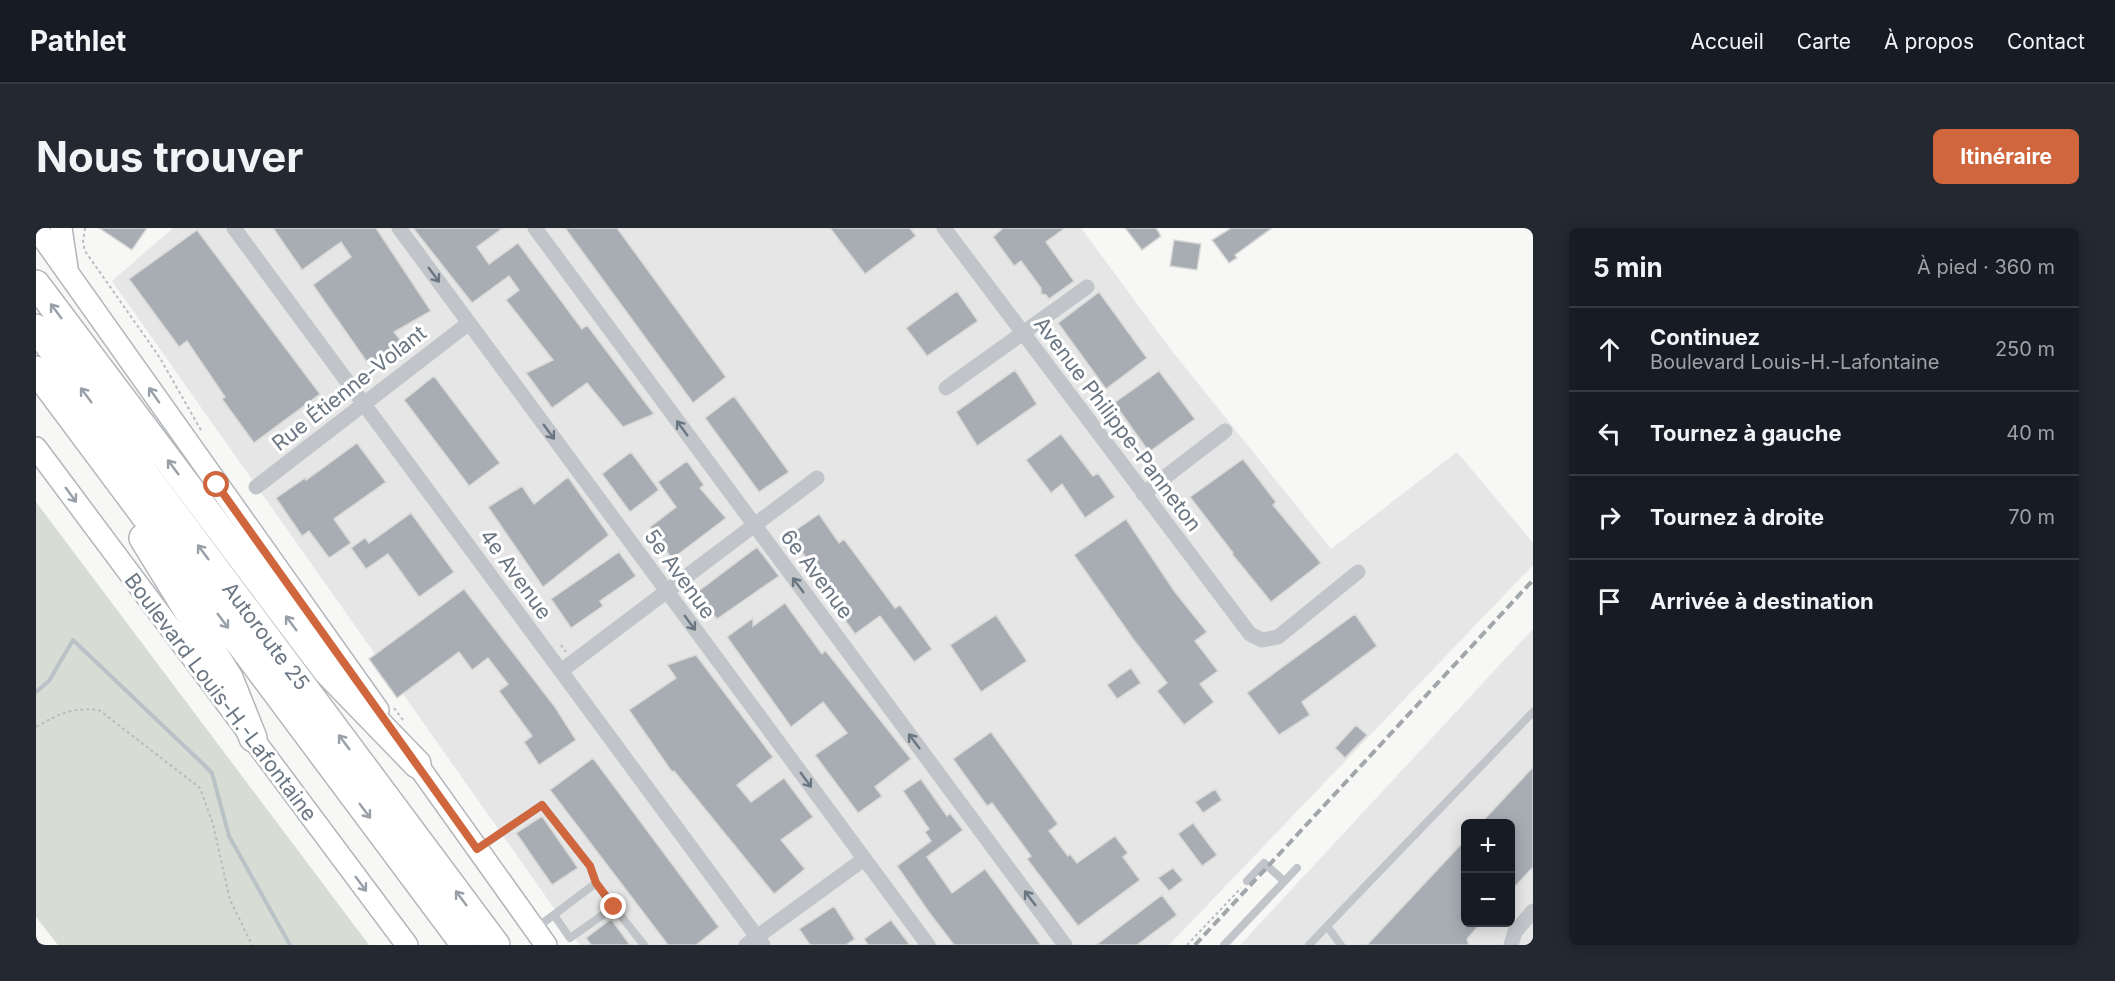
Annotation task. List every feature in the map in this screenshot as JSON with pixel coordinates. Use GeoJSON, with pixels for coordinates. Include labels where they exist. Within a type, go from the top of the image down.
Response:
{"type":"FeatureCollection","features":[{"type":"Feature","properties":{"kind":"highway"},"geometry":{"type":"LineString","coordinates":[[36,284],[326,670],[417,764]]}},
{"type":"Feature","properties":{"kind":"highway","name":"Autoroute 25"},"geometry":{"type":"LineString","coordinates":[[36,328],[496,945]]}},
{"type":"Feature","properties":{"kind":"highway","name":"Autoroute 25"},"geometry":{"type":"LineString","coordinates":[[36,370],[465,945]]}},
{"type":"Feature","properties":{"kind":"highway"},"geometry":{"type":"LineString","coordinates":[[75,423],[171,586],[229,678],[253,738]]}},
{"type":"Feature","properties":{"kind":"main road"},"geometry":{"type":"LineString","coordinates":[[36,228],[540,937]]}},
{"type":"Feature","properties":{"kind":"main road"},"geometry":{"type":"LineString","coordinates":[[61,228],[68,272]]}},
{"type":"Feature","properties":{"kind":"main road","name":"Boulevard Louis-H.-Lafontaine"},"geometry":{"type":"LineString","coordinates":[[36,448],[407,945]]}},
{"type":"Feature","properties":{"kind":"street","name":"4e Avenue"},"geometry":{"type":"LineString","coordinates":[[234,228],[561,671],[755,942]]}},
{"type":"Feature","properties":{"kind":"street","name":"5e Avenue"},"geometry":{"type":"LineString","coordinates":[[399,228],[928,945]]}},
{"type":"Feature","properties":{"kind":"street","name":"6e Avenue"},"geometry":{"type":"LineString","coordinates":[[535,228],[1065,945]]}},
{"type":"Feature","properties":{"kind":"street","name":"Avenue Philippe-Panneton"},"geometry":{"type":"LineString","coordinates":[[944,228],[1250,634],[1262,640],[1278,636],[1358,572]]}},
{"type":"Feature","properties":{"kind":"street"},"geometry":{"type":"LineString","coordinates":[[946,388],[1087,286]]}},
{"type":"Feature","properties":{"kind":"street","name":"Rue Étienne-Volant"},"geometry":{"type":"LineString","coordinates":[[256,487],[469,323]]}},
{"type":"Feature","properties":{"kind":"street"},"geometry":{"type":"LineString","coordinates":[[1143,494],[1225,431]]}},
{"type":"Feature","properties":{"kind":"street"},"geometry":{"type":"LineString","coordinates":[[561,671],[817,478]]}},
{"type":"Feature","properties":{"kind":"street"},"geometry":{"type":"LineString","coordinates":[[755,942],[864,859]]}},
{"type":"Feature","properties":{"kind":"street"},"geometry":{"type":"LineString","coordinates":[[1511,945],[1515,932],[1533,911]]}},
{"type":"Feature","properties":{"kind":"lane"},"geometry":{"type":"LineString","coordinates":[[1309,945],[1533,712]]}},
{"type":"Feature","properties":{"kind":"lane"},"geometry":{"type":"LineString","coordinates":[[477,849],[542,805],[590,866],[596,883],[644,945]]}},
{"type":"Feature","properties":{"kind":"lane"},"geometry":{"type":"LineString","coordinates":[[1247,881],[1264,863],[1284,881]]}},
{"type":"Feature","properties":{"kind":"lane"},"geometry":{"type":"LineString","coordinates":[[1224,945],[1297,868]]}},
{"type":"Feature","properties":{"kind":"lane"},"geometry":{"type":"LineString","coordinates":[[540,937],[554,915],[596,883]]}},
{"type":"Feature","properties":{"kind":"lane"},"geometry":{"type":"LineString","coordinates":[[554,915],[570,938],[614,907]]}},
{"type":"Feature","properties":{"kind":"lane"},"geometry":{"type":"LineString","coordinates":[[1327,926],[1341,945]]}},
{"type":"Feature","properties":{"kind":"path"},"geometry":{"type":"LineString","coordinates":[[83,242],[85,228]]}},
{"type":"Feature","properties":{"kind":"path"},"geometry":{"type":"LineString","coordinates":[[36,727],[61,713],[80,708],[99,710],[200,788],[213,824],[230,900],[252,945]]}},
{"type":"Feature","properties":{"kind":"path"},"geometry":{"type":"LineString","coordinates":[[1187,945],[1247,881]]}},
{"type":"Feature","properties":{"kind":"shaded area"},"geometry":{"type":"Polygon","coordinates":[[[173,228],[1081,228],[1172,351],[1331,549],[1457,452],[1533,543],[1533,565],[1169,945],[580,945],[112,281],[173,228]]]}},
{"type":"Feature","properties":{"kind":"shaded area"},"geometry":{"type":"Polygon","coordinates":[[[36,502],[369,945],[58,945],[36,917],[36,502]]]}},
{"type":"Feature","properties":{"kind":"shaded area"},"geometry":{"type":"Polygon","coordinates":[[[1533,629],[1533,945],[1240,945],[1533,629]]]}},
{"type":"Feature","properties":{"kind":"building"},"geometry":{"type":"Polygon","coordinates":[[[99,228],[147,228],[132,250],[99,228]]]}},
{"type":"Feature","properties":{"kind":"building"},"geometry":{"type":"Polygon","coordinates":[[[273,228],[376,228],[431,311],[394,332],[402,342],[369,365],[313,285],[351,257],[341,242],[302,270],[273,228]]]}},
{"type":"Feature","properties":{"kind":"building"},"geometry":{"type":"Polygon","coordinates":[[[413,228],[503,228],[477,247],[489,264],[518,243],[582,329],[587,325],[654,414],[623,427],[587,383],[552,408],[526,373],[553,360],[506,300],[519,290],[509,276],[472,303],[413,228]]]}},
{"type":"Feature","properties":{"kind":"building"},"geometry":{"type":"Polygon","coordinates":[[[565,228],[617,228],[726,377],[693,403],[565,228]]]}},
{"type":"Feature","properties":{"kind":"building"},"geometry":{"type":"Polygon","coordinates":[[[830,228],[910,228],[916,236],[865,274],[830,228]]]}},
{"type":"Feature","properties":{"kind":"building"},"geometry":{"type":"Polygon","coordinates":[[[1003,228],[1065,228],[1046,242],[1074,281],[1049,299],[1046,295],[1041,294],[1041,288],[1021,261],[1014,266],[993,237],[1003,228]]]}},
{"type":"Feature","properties":{"kind":"building"},"geometry":{"type":"Polygon","coordinates":[[[1125,228],[1156,228],[1161,236],[1142,250],[1125,228]]]}},
{"type":"Feature","properties":{"kind":"building"},"geometry":{"type":"Polygon","coordinates":[[[1231,228],[1272,228],[1235,255],[1237,258],[1229,263],[1212,240],[1231,228]]]}},
{"type":"Feature","properties":{"kind":"building"},"geometry":{"type":"Polygon","coordinates":[[[197,230],[320,394],[254,443],[222,399],[225,397],[187,341],[179,347],[129,279],[197,230]]]}},
{"type":"Feature","properties":{"kind":"building"},"geometry":{"type":"Polygon","coordinates":[[[1174,240],[1201,244],[1197,270],[1170,266],[1174,240]]]}},
{"type":"Feature","properties":{"kind":"building"},"geometry":{"type":"Polygon","coordinates":[[[957,291],[978,321],[927,356],[906,328],[957,291]]]}},
{"type":"Feature","properties":{"kind":"building"},"geometry":{"type":"Polygon","coordinates":[[[1099,292],[1147,358],[1106,389],[1058,323],[1099,292]]]}},
{"type":"Feature","properties":{"kind":"building"},"geometry":{"type":"Polygon","coordinates":[[[1015,370],[1037,404],[977,446],[956,412],[1015,370]]]}},
{"type":"Feature","properties":{"kind":"building"},"geometry":{"type":"Polygon","coordinates":[[[1159,371],[1195,419],[1149,452],[1114,403],[1159,371]]]}},
{"type":"Feature","properties":{"kind":"building"},"geometry":{"type":"Polygon","coordinates":[[[434,376],[500,463],[469,486],[404,400],[434,376]]]}},
{"type":"Feature","properties":{"kind":"building"},"geometry":{"type":"Polygon","coordinates":[[[734,396],[789,472],[759,492],[705,418],[734,396]]]}},
{"type":"Feature","properties":{"kind":"building"},"geometry":{"type":"Polygon","coordinates":[[[1061,434],[1093,476],[1098,473],[1115,497],[1085,518],[1062,484],[1051,493],[1026,460],[1061,434]]]}},
{"type":"Feature","properties":{"kind":"building"},"geometry":{"type":"Polygon","coordinates":[[[357,443],[386,482],[334,519],[351,543],[329,558],[309,531],[302,536],[276,498],[305,478],[306,480],[357,443]]]}},
{"type":"Feature","properties":{"kind":"building"},"geometry":{"type":"Polygon","coordinates":[[[631,452],[659,490],[630,512],[602,474],[631,452]]]}},
{"type":"Feature","properties":{"kind":"building"},"geometry":{"type":"Polygon","coordinates":[[[1243,459],[1276,502],[1273,505],[1321,563],[1271,602],[1190,497],[1243,459]]]}},
{"type":"Feature","properties":{"kind":"building"},"geometry":{"type":"Polygon","coordinates":[[[687,461],[704,485],[700,488],[726,518],[672,559],[650,527],[676,507],[658,482],[687,461]]]}},
{"type":"Feature","properties":{"kind":"building"},"geometry":{"type":"Polygon","coordinates":[[[568,477],[609,535],[543,587],[488,507],[522,486],[534,504],[568,477]]]}},
{"type":"Feature","properties":{"kind":"building"},"geometry":{"type":"Polygon","coordinates":[[[411,513],[454,572],[419,597],[388,554],[366,569],[351,548],[365,538],[369,543],[411,513]]]}},
{"type":"Feature","properties":{"kind":"building"},"geometry":{"type":"Polygon","coordinates":[[[819,514],[839,543],[844,539],[895,608],[900,605],[932,649],[914,662],[880,616],[855,634],[839,612],[847,606],[810,556],[806,558],[790,534],[819,514]]]}},
{"type":"Feature","properties":{"kind":"building"},"geometry":{"type":"Polygon","coordinates":[[[1126,519],[1175,592],[1207,632],[1195,641],[1218,671],[1200,684],[1214,702],[1184,725],[1157,691],[1167,683],[1074,555],[1126,519]]]}},
{"type":"Feature","properties":{"kind":"building"},"geometry":{"type":"Polygon","coordinates":[[[757,547],[779,576],[717,619],[696,593],[757,547]]]}},
{"type":"Feature","properties":{"kind":"building"},"geometry":{"type":"Polygon","coordinates":[[[619,552],[636,576],[600,601],[603,606],[571,628],[551,599],[619,552]]]}},
{"type":"Feature","properties":{"kind":"building"},"geometry":{"type":"Polygon","coordinates":[[[464,589],[555,707],[576,740],[539,765],[524,742],[532,736],[499,691],[508,684],[488,658],[472,670],[459,652],[397,698],[369,659],[464,589]]]}},
{"type":"Feature","properties":{"kind":"building"},"geometry":{"type":"Polygon","coordinates":[[[785,603],[822,654],[825,650],[911,759],[875,787],[882,796],[858,813],[815,755],[847,733],[823,702],[791,727],[727,637],[753,618],[753,626],[785,603]]]}},
{"type":"Feature","properties":{"kind":"building"},"geometry":{"type":"Polygon","coordinates":[[[1355,614],[1377,646],[1302,702],[1310,715],[1279,735],[1247,693],[1355,614]]]}},
{"type":"Feature","properties":{"kind":"building"},"geometry":{"type":"Polygon","coordinates":[[[996,615],[1027,661],[981,692],[950,645],[996,615]]]}},
{"type":"Feature","properties":{"kind":"building"},"geometry":{"type":"Polygon","coordinates":[[[696,655],[773,757],[737,785],[751,802],[784,778],[813,817],[781,840],[805,869],[774,894],[674,771],[672,772],[629,710],[676,678],[667,665],[696,655]]]}},
{"type":"Feature","properties":{"kind":"building"},"geometry":{"type":"Polygon","coordinates":[[[1131,668],[1141,683],[1117,699],[1107,685],[1131,668]]]}},
{"type":"Feature","properties":{"kind":"building"},"geometry":{"type":"Polygon","coordinates":[[[1356,725],[1367,735],[1345,758],[1335,748],[1356,725]]]}},
{"type":"Feature","properties":{"kind":"building"},"geometry":{"type":"Polygon","coordinates":[[[991,732],[1058,824],[1049,831],[1068,856],[1070,854],[1077,863],[1115,836],[1128,853],[1123,857],[1140,880],[1078,926],[1027,859],[1031,856],[992,803],[987,806],[953,759],[991,732]]]}},
{"type":"Feature","properties":{"kind":"building"},"geometry":{"type":"Polygon","coordinates":[[[593,758],[719,927],[696,945],[668,945],[550,790],[593,758]]]}},
{"type":"Feature","properties":{"kind":"building"},"geometry":{"type":"Polygon","coordinates":[[[1533,767],[1533,867],[1515,887],[1515,819],[1485,819],[1533,767]]]}},
{"type":"Feature","properties":{"kind":"building"},"geometry":{"type":"Polygon","coordinates":[[[921,779],[947,816],[950,813],[963,830],[927,857],[952,893],[985,869],[1041,945],[954,945],[928,911],[897,866],[931,841],[925,832],[929,829],[903,791],[921,779]]]}},
{"type":"Feature","properties":{"kind":"building"},"geometry":{"type":"Polygon","coordinates":[[[1215,789],[1222,800],[1203,813],[1195,802],[1215,789]]]}},
{"type":"Feature","properties":{"kind":"building"},"geometry":{"type":"Polygon","coordinates":[[[542,816],[578,868],[552,885],[516,833],[542,816]]]}},
{"type":"Feature","properties":{"kind":"building"},"geometry":{"type":"Polygon","coordinates":[[[1193,823],[1217,855],[1202,866],[1178,834],[1193,823]]]}},
{"type":"Feature","properties":{"kind":"building"},"geometry":{"type":"Polygon","coordinates":[[[1461,844],[1461,927],[1478,927],[1467,939],[1469,945],[1367,945],[1461,844]]]}},
{"type":"Feature","properties":{"kind":"building"},"geometry":{"type":"Polygon","coordinates":[[[1173,868],[1183,880],[1169,891],[1158,878],[1173,868]]]}},
{"type":"Feature","properties":{"kind":"building"},"geometry":{"type":"Polygon","coordinates":[[[1162,895],[1177,915],[1137,945],[1096,945],[1162,895]]]}},
{"type":"Feature","properties":{"kind":"building"},"geometry":{"type":"Polygon","coordinates":[[[834,906],[855,939],[846,945],[810,945],[799,929],[834,906]]]}},
{"type":"Feature","properties":{"kind":"building"},"geometry":{"type":"Polygon","coordinates":[[[611,919],[630,945],[591,945],[586,938],[611,919]]]}},
{"type":"Feature","properties":{"kind":"building"},"geometry":{"type":"Polygon","coordinates":[[[891,920],[910,945],[868,945],[864,939],[891,920]]]}},
{"type":"Feature","properties":{"kind":"waterway"},"geometry":{"type":"LineString","coordinates":[[36,692],[49,681],[73,640],[201,762],[212,773],[229,836],[290,945]]}},
{"type":"Feature","properties":{"kind":"railway"},"geometry":{"type":"LineString","coordinates":[[1195,945],[1533,580]]}},
{"type":"Feature","properties":{"kind":"route"},"geometry":{"type":"LineString","coordinates":[[217,485],[477,849],[542,805],[590,866],[596,883],[614,907]]}}]}
